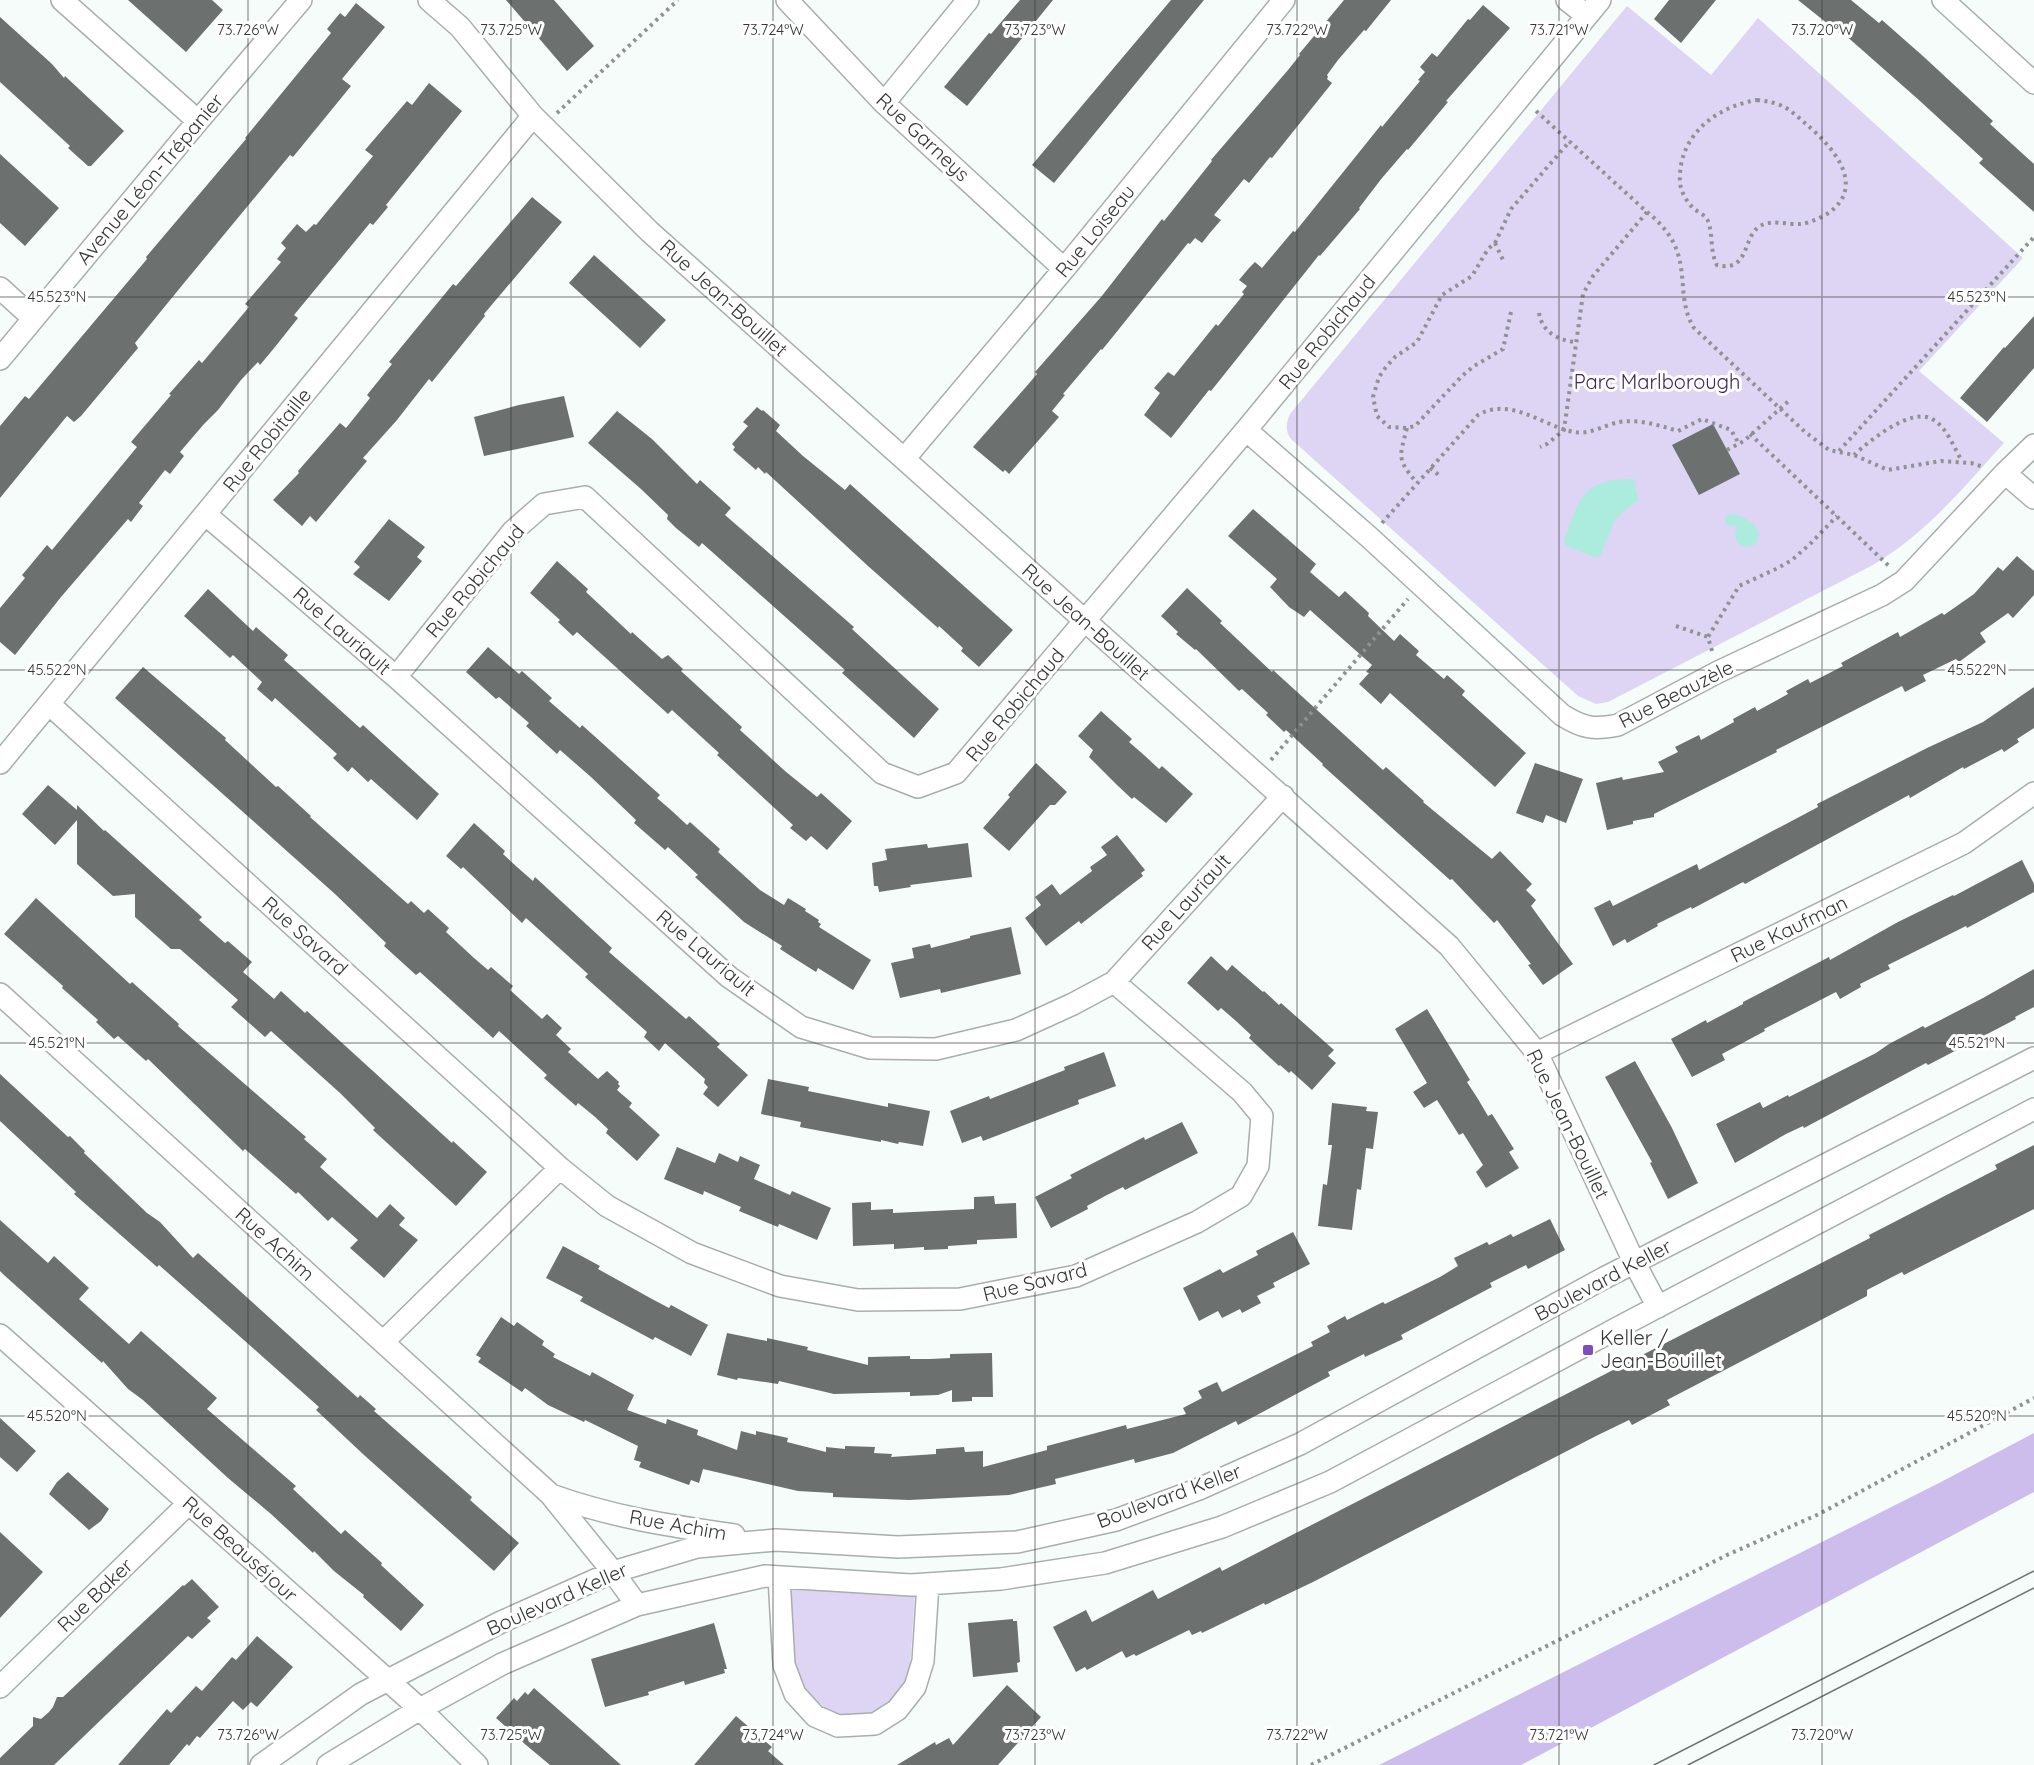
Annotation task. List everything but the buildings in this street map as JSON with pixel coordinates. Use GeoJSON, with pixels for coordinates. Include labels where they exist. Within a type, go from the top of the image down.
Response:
{"type":"FeatureCollection","features":[{"type":"Feature","properties":{"kind":"street"},"geometry":{"type":"LineString","coordinates":[[62,0],[198,121]]}},
{"type":"Feature","properties":{"kind":"street","name":"Avenue Léon-Trépanier"},"geometry":{"type":"LineString","coordinates":[[0,359],[301,0]]}},
{"type":"Feature","properties":{"kind":"street","name":"Rue Jean-Bouillet"},"geometry":{"type":"LineString","coordinates":[[429,0],[460,27],[538,121],[650,232],[1449,946],[1537,1053],[1634,1262],[1658,1307]]}},
{"type":"Feature","properties":{"kind":"street","name":"Rue Garneys"},"geometry":{"type":"LineString","coordinates":[[787,0],[884,103],[1064,269]]}},
{"type":"Feature","properties":{"kind":"street"},"geometry":{"type":"LineString","coordinates":[[884,103],[968,0]]}},
{"type":"Feature","properties":{"kind":"street","name":"Rue Loiseau"},"geometry":{"type":"LineString","coordinates":[[904,459],[1064,269],[1284,0]]}},
{"type":"Feature","properties":{"kind":"street"},"geometry":{"type":"LineString","coordinates":[[1567,0],[1593,8]]}},
{"type":"Feature","properties":{"kind":"street"},"geometry":{"type":"LineString","coordinates":[[1943,0],[2034,83]]}},
{"type":"Feature","properties":{"kind":"street","name":"Rue Robichaud"},"geometry":{"type":"LineString","coordinates":[[396,677],[513,531],[544,504],[585,497],[882,773],[918,787],[956,773],[1246,430],[1593,8]]}},
{"type":"Feature","properties":{"kind":"street","name":"Rue Robitaille"},"geometry":{"type":"LineString","coordinates":[[0,763],[206,514],[538,121]]}},
{"type":"Feature","properties":{"kind":"street"},"geometry":{"type":"LineString","coordinates":[[0,288],[33,318]]}},
{"type":"Feature","properties":{"kind":"street","name":"Rue Beauzèle"},"geometry":{"type":"LineString","coordinates":[[1246,430],[1369,537],[1562,715],[1589,728],[1618,725],[1718,672],[1882,595],[1904,581],[2034,445]]}},
{"type":"Feature","properties":{"kind":"street"},"geometry":{"type":"LineString","coordinates":[[2006,473],[2034,498]]}},
{"type":"Feature","properties":{"kind":"street","name":"Rue Lauriault"},"geometry":{"type":"LineString","coordinates":[[206,514],[396,677],[729,977],[801,1027],[870,1048],[936,1049],[1016,1030],[1114,982],[1283,796]]}},
{"type":"Feature","properties":{"kind":"street","name":"Rue Savard"},"geometry":{"type":"LineString","coordinates":[[49,704],[560,1168],[607,1206],[692,1253],[780,1286],[858,1300],[960,1299],[1076,1276],[1197,1222],[1241,1196],[1258,1166],[1262,1116],[1242,1092],[1114,982]]}},
{"type":"Feature","properties":{"kind":"street","name":"Rue Kaufman"},"geometry":{"type":"LineString","coordinates":[[1537,1053],[1964,843],[2034,793]]}},
{"type":"Feature","properties":{"kind":"street","name":"Rue Achim"},"geometry":{"type":"LineString","coordinates":[[0,994],[550,1494],[637,1605]]}},
{"type":"Feature","properties":{"kind":"street","name":"Boulevard Keller"},"geometry":{"type":"LineString","coordinates":[[261,1765],[362,1694],[499,1623],[613,1572],[697,1547],[773,1541],[898,1547],[1017,1542],[1116,1520],[1199,1489],[1300,1444],[1634,1262],[2034,1058]]}},
{"type":"Feature","properties":{"kind":"street","name":"Boulevard Keller"},"geometry":{"type":"LineString","coordinates":[[328,1765],[420,1709],[502,1664],[637,1605],[765,1576],[911,1585],[1001,1579],[1105,1563],[1222,1527],[1330,1482],[2034,1109]]}},
{"type":"Feature","properties":{"kind":"street"},"geometry":{"type":"LineString","coordinates":[[383,1342],[560,1168]]}},
{"type":"Feature","properties":{"kind":"street","name":"Rue Beauséjour"},"geometry":{"type":"LineString","coordinates":[[0,1335],[420,1709],[477,1765]]}},
{"type":"Feature","properties":{"kind":"street","name":"Rue Achim"},"geometry":{"type":"LineString","coordinates":[[550,1494],[654,1524],[773,1541]]}},
{"type":"Feature","properties":{"kind":"street","name":"Rue Baker"},"geometry":{"type":"LineString","coordinates":[[0,1687],[189,1503]]}},
{"type":"Feature","properties":{"kind":"street"},"geometry":{"type":"LineString","coordinates":[[779,1577],[784,1665],[795,1694],[814,1716],[838,1726],[875,1724],[897,1710],[915,1687],[923,1661],[928,1584]]}},
{"type":"Feature","properties":{"kind":"path"},"geometry":{"type":"LineString","coordinates":[[538,121],[678,0]]}},
{"type":"Feature","properties":{"kind":"path"},"geometry":{"type":"LineString","coordinates":[[1519,97],[1570,141],[1666,231],[1678,253],[1684,307],[1694,328],[1779,409],[1822,446],[1829,450],[1854,455],[1888,470],[1928,462],[1962,462],[2006,473]]}},
{"type":"Feature","properties":{"kind":"path"},"geometry":{"type":"LineString","coordinates":[[1757,100],[1782,106],[1825,140],[1838,157],[1845,178],[1845,189],[1841,199],[1827,214],[1803,224],[1760,225],[1754,231],[1741,260],[1733,265],[1724,266],[1717,265],[1714,259],[1706,216],[1694,208],[1684,196],[1680,185],[1683,153],[1692,135],[1718,114],[1737,105],[1757,100]]}},
{"type":"Feature","properties":{"kind":"path"},"geometry":{"type":"LineString","coordinates":[[1511,312],[1503,349],[1474,366],[1421,422],[1407,428],[1389,427],[1377,416],[1372,397],[1379,377],[1395,357],[1417,342],[1442,295],[1472,276],[1488,249],[1495,243],[1512,209],[1570,141]]}},
{"type":"Feature","properties":{"kind":"path"},"geometry":{"type":"LineString","coordinates":[[1540,447],[1564,430],[1582,294],[1588,283],[1647,212]]}},
{"type":"Feature","properties":{"kind":"path"},"geometry":{"type":"LineString","coordinates":[[1839,452],[2034,237]]}},
{"type":"Feature","properties":{"kind":"path"},"geometry":{"type":"LineString","coordinates":[[1495,243],[1503,260]]}},
{"type":"Feature","properties":{"kind":"path"},"geometry":{"type":"LineString","coordinates":[[1539,314],[1551,334],[1575,342]]}},
{"type":"Feature","properties":{"kind":"path"},"geometry":{"type":"LineString","coordinates":[[1727,450],[1739,444],[1791,399]]}},
{"type":"Feature","properties":{"kind":"path"},"geometry":{"type":"LineString","coordinates":[[1369,537],[1478,414],[1498,407],[1514,409],[1564,430],[1579,433],[1630,421],[1644,422],[1678,431],[1702,419],[1731,430],[1739,444]]}},
{"type":"Feature","properties":{"kind":"path"},"geometry":{"type":"LineString","coordinates":[[1854,455],[1894,425],[1908,419],[1925,417],[1931,418],[1942,429],[1962,462]]}},
{"type":"Feature","properties":{"kind":"path"},"geometry":{"type":"LineString","coordinates":[[1407,428],[1401,454],[1402,462],[1417,483]]}},
{"type":"Feature","properties":{"kind":"path"},"geometry":{"type":"LineString","coordinates":[[1750,434],[1904,581]]}},
{"type":"Feature","properties":{"kind":"path"},"geometry":{"type":"LineString","coordinates":[[1430,468],[1440,476]]}},
{"type":"Feature","properties":{"kind":"path"},"geometry":{"type":"LineString","coordinates":[[1718,672],[1708,637],[1739,586],[1791,560],[1837,516]]}},
{"type":"Feature","properties":{"kind":"path"},"geometry":{"type":"LineString","coordinates":[[1258,774],[1420,585]]}},
{"type":"Feature","properties":{"kind":"path"},"geometry":{"type":"LineString","coordinates":[[1676,626],[1708,637]]}},
{"type":"Feature","properties":{"kind":"path"},"geometry":{"type":"LineString","coordinates":[[1311,1765],[1717,1560],[1819,1514],[2034,1398]]}},
{"type":"Feature","properties":{"kind":"green space","name":"Parc Marlborough"},"geometry":{"type":"Polygon","coordinates":[[[1627,6],[1711,75],[1758,18],[2023,258],[1919,371],[2004,443],[1958,494],[1909,540],[1871,566],[1608,702],[1596,704],[1578,696],[1291,439],[1287,427],[1290,414],[1627,6]]]}},
{"type":"Feature","properties":{"kind":"green space"},"geometry":{"type":"Polygon","coordinates":[[[788,1586],[915,1594],[909,1682],[896,1699],[871,1714],[835,1715],[801,1689],[790,1658],[788,1586]]]}},
{"type":"Feature","properties":{"kind":"shaded area"},"geometry":{"type":"Polygon","coordinates":[[[1634,479],[1638,501],[1615,520],[1600,556],[1595,557],[1566,546],[1564,541],[1574,513],[1579,503],[1593,487],[1604,482],[1634,479]]]}},
{"type":"Feature","properties":{"kind":"shaded area"},"geometry":{"type":"Polygon","coordinates":[[[1727,514],[1742,517],[1751,522],[1759,534],[1756,544],[1746,547],[1738,544],[1735,536],[1737,525],[1730,526],[1725,523],[1727,514]]]}},
{"type":"Feature","properties":{"kind":"shaded area"},"geometry":{"type":"Polygon","coordinates":[[[2034,1433],[2034,1492],[1521,1765],[1379,1765],[1939,1483],[2034,1433]]]}},
{"type":"Feature","properties":{"kind":"tram line"},"geometry":{"type":"LineString","coordinates":[[1654,1765],[2034,1571]]}},
{"type":"Feature","properties":{"kind":"tram line"},"geometry":{"type":"LineString","coordinates":[[1688,1765],[2034,1588]]}},
{"type":"Feature","properties":{"kind":"place","name":"Keller / Jean-Bouillet"},"geometry":{"type":"Point","coordinates":[1588,1350]}}]}
